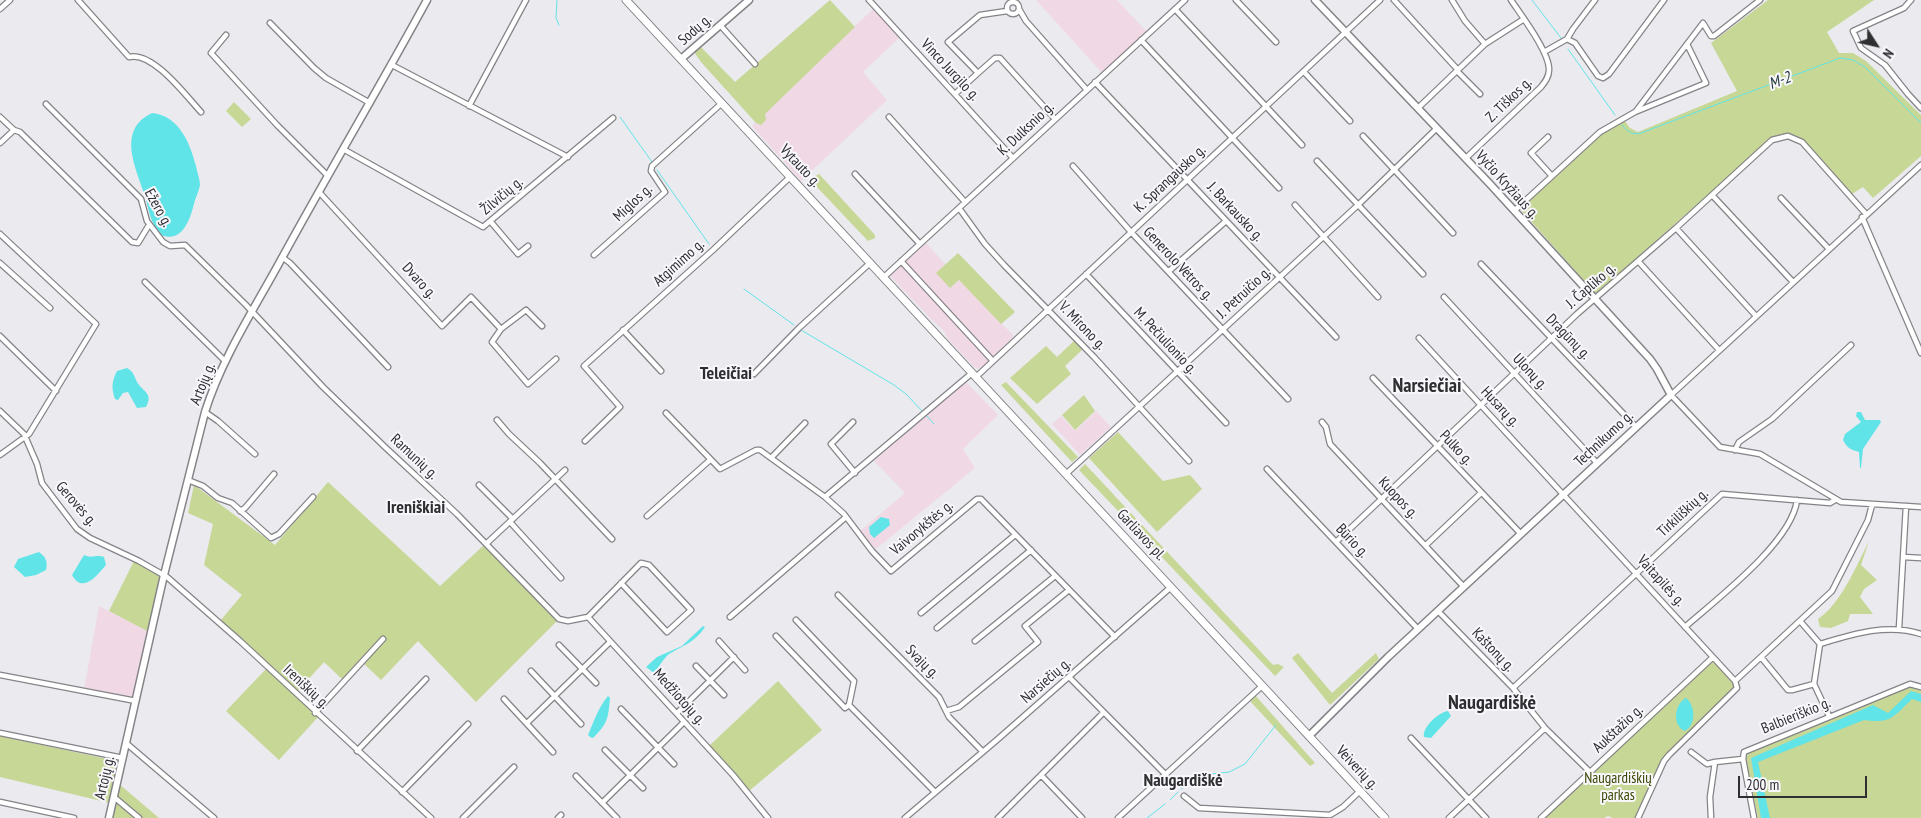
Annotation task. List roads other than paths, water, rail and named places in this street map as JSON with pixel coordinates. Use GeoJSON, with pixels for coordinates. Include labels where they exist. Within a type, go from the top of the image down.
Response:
{"type":"FeatureCollection","features":[{"type":"Feature","properties":{"kind":"main road","name":"Vytauto g."},"geometry":{"type":"LineString","coordinates":[[626,0],[953,352]]}},
{"type":"Feature","properties":{"kind":"main road","name":"Garliavos pl."},"geometry":{"type":"LineString","coordinates":[[953,352],[1309,736]]}},
{"type":"Feature","properties":{"kind":"main road","name":"Veiverių g."},"geometry":{"type":"LineString","coordinates":[[1309,736],[1385,818]]}},
{"type":"Feature","properties":{"kind":"street"},"geometry":{"type":"LineString","coordinates":[[0,9],[10,0]]}},
{"type":"Feature","properties":{"kind":"street"},"geometry":{"type":"LineString","coordinates":[[78,0],[129,57],[135,56],[159,67],[201,112]]}},
{"type":"Feature","properties":{"kind":"street","name":"Artojų g."},"geometry":{"type":"LineString","coordinates":[[109,818],[164,575],[205,412],[213,388],[282,257],[427,0]]}},
{"type":"Feature","properties":{"kind":"street"},"geometry":{"type":"LineString","coordinates":[[469,106],[526,0]]}},
{"type":"Feature","properties":{"kind":"street","name":"Sodų g."},"geometry":{"type":"LineString","coordinates":[[681,59],[749,0]]}},
{"type":"Feature","properties":{"kind":"street","name":"Vinco Jurgilo g."},"geometry":{"type":"LineString","coordinates":[[869,0],[1013,158]]}},
{"type":"Feature","properties":{"kind":"street","name":"K. Dulksnio g."},"geometry":{"type":"LineString","coordinates":[[884,277],[1185,0]]}},
{"type":"Feature","properties":{"kind":"street"},"geometry":{"type":"LineString","coordinates":[[1236,0],[1276,42]]}},
{"type":"Feature","properties":{"kind":"street","name":"Vyčio Kryžiaus g."},"geometry":{"type":"LineString","coordinates":[[1315,0],[1466,158],[1650,359],[1657,368],[1671,395]]}},
{"type":"Feature","properties":{"kind":"street","name":"K. Sprangausko g."},"geometry":{"type":"LineString","coordinates":[[825,497],[993,361],[1266,106],[1347,33],[1380,0]]}},
{"type":"Feature","properties":{"kind":"street"},"geometry":{"type":"LineString","coordinates":[[1394,0],[1480,94]]}},
{"type":"Feature","properties":{"kind":"street"},"geometry":{"type":"LineString","coordinates":[[1452,0],[1465,21],[1485,44]]}},
{"type":"Feature","properties":{"kind":"street","name":"Z. Tiškos g."},"geometry":{"type":"LineString","coordinates":[[1466,158],[1547,79],[1549,64],[1544,52],[1511,0]]}},
{"type":"Feature","properties":{"kind":"street"},"geometry":{"type":"LineString","coordinates":[[1544,52],[1567,39],[1595,0]]}},
{"type":"Feature","properties":{"kind":"street"},"geometry":{"type":"LineString","coordinates":[[1567,39],[1575,43],[1598,76],[1603,78],[1609,74],[1664,0]]}},
{"type":"Feature","properties":{"kind":"street"},"geometry":{"type":"LineString","coordinates":[[1635,112],[1703,23],[1712,36],[1714,36],[1760,0]]}},
{"type":"Feature","properties":{"kind":"street"},"geometry":{"type":"LineString","coordinates":[[1911,0],[1904,8],[1853,31],[1861,48],[1885,65],[1921,108]]}},
{"type":"Feature","properties":{"kind":"street"},"geometry":{"type":"LineString","coordinates":[[1007,10],[1007,5],[1012,2],[1017,4],[1026,21],[1087,90]]}},
{"type":"Feature","properties":{"kind":"street"},"geometry":{"type":"LineString","coordinates":[[1013,14],[1019,9]]}},
{"type":"Feature","properties":{"kind":"street"},"geometry":{"type":"LineString","coordinates":[[1175,9],[1302,145]]}},
{"type":"Feature","properties":{"kind":"street"},"geometry":{"type":"LineString","coordinates":[[978,73],[948,42],[980,15],[1007,10],[1026,21]]}},
{"type":"Feature","properties":{"kind":"street"},"geometry":{"type":"LineString","coordinates":[[1418,108],[1485,44],[1524,19]]}},
{"type":"Feature","properties":{"kind":"street"},"geometry":{"type":"LineString","coordinates":[[270,23],[314,68],[348,92],[370,103]]}},
{"type":"Feature","properties":{"kind":"street"},"geometry":{"type":"LineString","coordinates":[[720,25],[755,64]]}},
{"type":"Feature","properties":{"kind":"street"},"geometry":{"type":"LineString","coordinates":[[226,35],[211,53],[277,125],[328,176]]}},
{"type":"Feature","properties":{"kind":"street"},"geometry":{"type":"LineString","coordinates":[[1141,40],[1279,188]]}},
{"type":"Feature","properties":{"kind":"street"},"geometry":{"type":"LineString","coordinates":[[1514,211],[1595,135],[1635,112],[1706,83],[1687,44]]}},
{"type":"Feature","properties":{"kind":"street"},"geometry":{"type":"LineString","coordinates":[[954,94],[995,58],[1000,58],[1055,119]]}},
{"type":"Feature","properties":{"kind":"street"},"geometry":{"type":"LineString","coordinates":[[392,65],[568,157]]}},
{"type":"Feature","properties":{"kind":"street"},"geometry":{"type":"LineString","coordinates":[[1304,72],[1350,120]]}},
{"type":"Feature","properties":{"kind":"street","name":"J. Barkausko g."},"geometry":{"type":"LineString","coordinates":[[1096,82],[1336,338]]}},
{"type":"Feature","properties":{"kind":"street","name":"Miglos g."},"geometry":{"type":"LineString","coordinates":[[594,255],[665,192],[650,171],[652,166],[722,103]]}},
{"type":"Feature","properties":{"kind":"street","name":"Ežero g."},"geometry":{"type":"LineString","coordinates":[[46,104],[141,198],[149,225],[166,244],[185,245],[252,313]]}},
{"type":"Feature","properties":{"kind":"street"},"geometry":{"type":"LineString","coordinates":[[0,117],[14,130],[20,132],[132,242],[138,243],[149,225]]}},
{"type":"Feature","properties":{"kind":"street"},"geometry":{"type":"LineString","coordinates":[[889,117],[965,202]]}},
{"type":"Feature","properties":{"kind":"street","name":"Žilvičių g."},"geometry":{"type":"LineString","coordinates":[[344,149],[483,227],[613,118]]}},
{"type":"Feature","properties":{"kind":"street","name":"J. Petruičio g."},"geometry":{"type":"LineString","coordinates":[[1066,474],[1358,205],[1437,128]]}},
{"type":"Feature","properties":{"kind":"street"},"geometry":{"type":"LineString","coordinates":[[0,143],[14,130]]}},
{"type":"Feature","properties":{"kind":"street"},"geometry":{"type":"LineString","coordinates":[[1363,136],[1453,233]]}},
{"type":"Feature","properties":{"kind":"street","name":"J. Čapliko g."},"geometry":{"type":"LineString","coordinates":[[1336,542],[1594,299],[1676,228],[1772,140],[1788,136],[1802,142],[1837,180],[1864,216],[1921,353]]}},
{"type":"Feature","properties":{"kind":"street"},"geometry":{"type":"LineString","coordinates":[[1548,138],[1531,153],[1551,176]]}},
{"type":"Feature","properties":{"kind":"street"},"geometry":{"type":"LineString","coordinates":[[1317,161],[1422,274]]}},
{"type":"Feature","properties":{"kind":"street","name":"Technikumo g."},"geometry":{"type":"LineString","coordinates":[[1309,736],[1464,586],[1921,165]]}},
{"type":"Feature","properties":{"kind":"street","name":"Generolo Vėtros g."},"geometry":{"type":"LineString","coordinates":[[1073,166],[1222,330],[1288,399]]}},
{"type":"Feature","properties":{"kind":"street"},"geometry":{"type":"LineString","coordinates":[[855,174],[920,244]]}},
{"type":"Feature","properties":{"kind":"street","name":"Atgimimo g."},"geometry":{"type":"LineString","coordinates":[[585,441],[620,407],[584,366],[713,250],[790,177]]}},
{"type":"Feature","properties":{"kind":"street","name":"Dvaro g."},"geometry":{"type":"LineString","coordinates":[[319,192],[442,326],[471,298],[502,329]]}},
{"type":"Feature","properties":{"kind":"street"},"geometry":{"type":"LineString","coordinates":[[1712,195],[1793,282]]}},
{"type":"Feature","properties":{"kind":"street"},"geometry":{"type":"LineString","coordinates":[[1781,198],[1829,249]]}},
{"type":"Feature","properties":{"kind":"street"},"geometry":{"type":"LineString","coordinates":[[1295,205],[1378,297]]}},
{"type":"Feature","properties":{"kind":"street","name":"V. Mirono g."},"geometry":{"type":"LineString","coordinates":[[959,208],[985,244],[1189,461]]}},
{"type":"Feature","properties":{"kind":"street"},"geometry":{"type":"LineString","coordinates":[[1169,272],[1226,221]]}},
{"type":"Feature","properties":{"kind":"street"},"geometry":{"type":"LineString","coordinates":[[491,222],[518,254],[528,246]]}},
{"type":"Feature","properties":{"kind":"street"},"geometry":{"type":"LineString","coordinates":[[1676,228],[1756,316]]}},
{"type":"Feature","properties":{"kind":"street"},"geometry":{"type":"LineString","coordinates":[[0,234],[96,324],[40,419],[26,438],[0,455]]}},
{"type":"Feature","properties":{"kind":"street"},"geometry":{"type":"LineString","coordinates":[[282,257],[290,263],[388,367]]}},
{"type":"Feature","properties":{"kind":"street"},"geometry":{"type":"LineString","coordinates":[[1638,261],[1719,350]]}},
{"type":"Feature","properties":{"kind":"street"},"geometry":{"type":"LineString","coordinates":[[900,262],[993,361]]}},
{"type":"Feature","properties":{"kind":"street"},"geometry":{"type":"LineString","coordinates":[[0,263],[50,308]]}},
{"type":"Feature","properties":{"kind":"street"},"geometry":{"type":"LineString","coordinates":[[754,374],[798,328],[870,263]]}},
{"type":"Feature","properties":{"kind":"street","name":"Dragūnų g."},"geometry":{"type":"LineString","coordinates":[[1481,264],[1636,427]]}},
{"type":"Feature","properties":{"kind":"street","name":"M. Pečiulionio g."},"geometry":{"type":"LineString","coordinates":[[1086,274],[1226,424]]}},
{"type":"Feature","properties":{"kind":"street"},"geometry":{"type":"LineString","coordinates":[[145,282],[225,362]]}},
{"type":"Feature","properties":{"kind":"street","name":"Ulonų g."},"geometry":{"type":"LineString","coordinates":[[1444,298],[1597,463]]}},
{"type":"Feature","properties":{"kind":"street"},"geometry":{"type":"LineString","coordinates":[[542,326],[526,310],[502,329],[492,342],[528,384],[556,359]]}},
{"type":"Feature","properties":{"kind":"street","name":"Ramunių g."},"geometry":{"type":"LineString","coordinates":[[252,313],[323,387],[487,543],[559,618],[568,621],[588,617]]}},
{"type":"Feature","properties":{"kind":"street"},"geometry":{"type":"LineString","coordinates":[[623,330],[661,371]]}},
{"type":"Feature","properties":{"kind":"street"},"geometry":{"type":"LineString","coordinates":[[0,336],[56,391]]}},
{"type":"Feature","properties":{"kind":"street","name":"Husarų g."},"geometry":{"type":"LineString","coordinates":[[1419,338],[1564,494]]}},
{"type":"Feature","properties":{"kind":"street"},"geometry":{"type":"LineString","coordinates":[[1735,450],[1740,442],[1772,419],[1851,345]]}},
{"type":"Feature","properties":{"kind":"street","name":"Pulko g."},"geometry":{"type":"LineString","coordinates":[[1373,378],[1520,534]]}},
{"type":"Feature","properties":{"kind":"street"},"geometry":{"type":"LineString","coordinates":[[1671,395],[1716,444],[1724,448],[1760,454],[1835,500]]}},
{"type":"Feature","properties":{"kind":"street"},"geometry":{"type":"LineString","coordinates":[[0,411],[26,438]]}},
{"type":"Feature","properties":{"kind":"street"},"geometry":{"type":"LineString","coordinates":[[205,412],[255,454]]}},
{"type":"Feature","properties":{"kind":"street"},"geometry":{"type":"LineString","coordinates":[[666,412],[720,469],[756,450],[760,450],[771,458],[806,423]]}},
{"type":"Feature","properties":{"kind":"street"},"geometry":{"type":"LineString","coordinates":[[497,420],[508,434],[555,479],[612,539]]}},
{"type":"Feature","properties":{"kind":"street"},"geometry":{"type":"LineString","coordinates":[[853,422],[831,444],[855,473]]}},
{"type":"Feature","properties":{"kind":"street","name":"Kuopos g."},"geometry":{"type":"LineString","coordinates":[[1322,422],[1326,427],[1330,444],[1464,586]]}},
{"type":"Feature","properties":{"kind":"street","name":"Gerovės g."},"geometry":{"type":"LineString","coordinates":[[26,438],[37,464],[42,483],[77,529],[90,538],[164,575]]}},
{"type":"Feature","properties":{"kind":"street","name":"Vaivorykštės g."},"geometry":{"type":"LineString","coordinates":[[771,458],[825,497],[846,517],[891,571],[977,499],[988,506],[1015,534]]}},
{"type":"Feature","properties":{"kind":"street"},"geometry":{"type":"LineString","coordinates":[[647,516],[710,460]]}},
{"type":"Feature","properties":{"kind":"street","name":"Būrio g."},"geometry":{"type":"LineString","coordinates":[[1267,469],[1418,629]]}},
{"type":"Feature","properties":{"kind":"street"},"geometry":{"type":"LineString","coordinates":[[487,543],[565,470]]}},
{"type":"Feature","properties":{"kind":"street"},"geometry":{"type":"LineString","coordinates":[[240,511],[274,474]]}},
{"type":"Feature","properties":{"kind":"street"},"geometry":{"type":"LineString","coordinates":[[188,480],[203,486],[218,498],[232,503],[271,538],[279,534],[313,497]]}},
{"type":"Feature","properties":{"kind":"street"},"geometry":{"type":"LineString","coordinates":[[479,485],[561,578]]}},
{"type":"Feature","properties":{"kind":"street"},"geometry":{"type":"LineString","coordinates":[[1426,545],[1481,493]]}},
{"type":"Feature","properties":{"kind":"street","name":"Vaitapilės g."},"geometry":{"type":"LineString","coordinates":[[1564,494],[1735,681],[1737,688],[1668,755],[1638,818]]}},
{"type":"Feature","properties":{"kind":"street","name":"Tirkiliškių g."},"geometry":{"type":"LineString","coordinates":[[1513,688],[1722,494],[1830,503],[1835,500],[1846,504],[1921,507]]}},
{"type":"Feature","properties":{"kind":"street"},"geometry":{"type":"LineString","coordinates":[[1686,627],[1771,549],[1784,533],[1797,500]]}},
{"type":"Feature","properties":{"kind":"street"},"geometry":{"type":"LineString","coordinates":[[1735,681],[1832,591],[1868,520],[1872,505]]}},
{"type":"Feature","properties":{"kind":"street"},"geometry":{"type":"LineString","coordinates":[[1899,628],[1906,506]]}},
{"type":"Feature","properties":{"kind":"street"},"geometry":{"type":"LineString","coordinates":[[730,617],[846,517]]}},
{"type":"Feature","properties":{"kind":"street"},"geometry":{"type":"LineString","coordinates":[[921,613],[1015,534],[1115,637]]}},
{"type":"Feature","properties":{"kind":"street"},"geometry":{"type":"LineString","coordinates":[[937,628],[1031,550]]}},
{"type":"Feature","properties":{"kind":"street"},"geometry":{"type":"LineString","coordinates":[[1903,557],[1921,558]]}},
{"type":"Feature","properties":{"kind":"street"},"geometry":{"type":"LineString","coordinates":[[588,617],[621,583],[641,563],[645,563],[691,610],[667,632],[621,583]]}},
{"type":"Feature","properties":{"kind":"street","name":"Ireniškių g."},"geometry":{"type":"LineString","coordinates":[[164,575],[240,641],[315,713],[431,818]]}},
{"type":"Feature","properties":{"kind":"street"},"geometry":{"type":"LineString","coordinates":[[975,641],[1055,576]]}},
{"type":"Feature","properties":{"kind":"street","name":"Narsiečių g."},"geometry":{"type":"LineString","coordinates":[[905,818],[1115,637],[1170,587]]}},
{"type":"Feature","properties":{"kind":"street"},"geometry":{"type":"LineString","coordinates":[[946,711],[959,707],[1038,642],[1025,626],[1069,590]]}},
{"type":"Feature","properties":{"kind":"street","name":"Svajų g."},"geometry":{"type":"LineString","coordinates":[[838,595],[939,697],[949,717],[983,752]]}},
{"type":"Feature","properties":{"kind":"street","name":"Kaštonų g."},"geometry":{"type":"LineString","coordinates":[[1438,611],[1513,688],[1545,728],[1590,772]]}},
{"type":"Feature","properties":{"kind":"street","name":"Medžiotojų g."},"geometry":{"type":"LineString","coordinates":[[588,617],[733,775],[768,818]]}},
{"type":"Feature","properties":{"kind":"street"},"geometry":{"type":"LineString","coordinates":[[796,620],[854,681],[849,705]]}},
{"type":"Feature","properties":{"kind":"street"},"geometry":{"type":"LineString","coordinates":[[1800,621],[1820,644],[1814,684],[1829,716]]}},
{"type":"Feature","properties":{"kind":"street"},"geometry":{"type":"LineString","coordinates":[[1820,644],[1864,631],[1899,628],[1921,634]]}},
{"type":"Feature","properties":{"kind":"street"},"geometry":{"type":"LineString","coordinates":[[776,636],[845,708],[849,705]]}},
{"type":"Feature","properties":{"kind":"street"},"geometry":{"type":"LineString","coordinates":[[315,713],[383,639]]}},
{"type":"Feature","properties":{"kind":"street"},"geometry":{"type":"LineString","coordinates":[[719,641],[745,670]]}},
{"type":"Feature","properties":{"kind":"street"},"geometry":{"type":"LineString","coordinates":[[526,723],[610,642]]}},
{"type":"Feature","properties":{"kind":"street"},"geometry":{"type":"LineString","coordinates":[[559,645],[596,683]]}},
{"type":"Feature","properties":{"kind":"street"},"geometry":{"type":"LineString","coordinates":[[677,713],[734,657]]}},
{"type":"Feature","properties":{"kind":"street","name":"Aukštažio g."},"geometry":{"type":"LineString","coordinates":[[1541,818],[1712,658]]}},
{"type":"Feature","properties":{"kind":"street"},"geometry":{"type":"LineString","coordinates":[[1761,658],[1788,690],[1814,684]]}},
{"type":"Feature","properties":{"kind":"street"},"geometry":{"type":"LineString","coordinates":[[696,666],[724,695]]}},
{"type":"Feature","properties":{"kind":"street"},"geometry":{"type":"LineString","coordinates":[[531,671],[581,724]]}},
{"type":"Feature","properties":{"kind":"street"},"geometry":{"type":"LineString","coordinates":[[0,676],[136,701]]}},
{"type":"Feature","properties":{"kind":"street"},"geometry":{"type":"LineString","coordinates":[[1069,677],[1166,775]]}},
{"type":"Feature","properties":{"kind":"street"},"geometry":{"type":"LineString","coordinates":[[357,751],[426,679]]}},
{"type":"Feature","properties":{"kind":"street","name":"Balbieriškio g."},"geometry":{"type":"LineString","coordinates":[[1743,759],[1744,752],[1749,748],[1910,684],[1921,687]]}},
{"type":"Feature","properties":{"kind":"street"},"geometry":{"type":"LineString","coordinates":[[1118,818],[1262,686]]}},
{"type":"Feature","properties":{"kind":"street"},"geometry":{"type":"LineString","coordinates":[[504,699],[553,752]]}},
{"type":"Feature","properties":{"kind":"street"},"geometry":{"type":"LineString","coordinates":[[849,705],[935,792]]}},
{"type":"Feature","properties":{"kind":"street"},"geometry":{"type":"LineString","coordinates":[[621,709],[674,764]]}},
{"type":"Feature","properties":{"kind":"street"},"geometry":{"type":"LineString","coordinates":[[998,818],[1103,712]]}},
{"type":"Feature","properties":{"kind":"street"},"geometry":{"type":"LineString","coordinates":[[602,803],[684,722]]}},
{"type":"Feature","properties":{"kind":"street"},"geometry":{"type":"LineString","coordinates":[[402,792],[468,724]]}},
{"type":"Feature","properties":{"kind":"street"},"geometry":{"type":"LineString","coordinates":[[1449,818],[1545,728]]}},
{"type":"Feature","properties":{"kind":"street"},"geometry":{"type":"LineString","coordinates":[[0,734],[123,758]]}},
{"type":"Feature","properties":{"kind":"street"},"geometry":{"type":"LineString","coordinates":[[1411,738],[1486,818]]}},
{"type":"Feature","properties":{"kind":"street"},"geometry":{"type":"LineString","coordinates":[[126,743],[214,818]]}},
{"type":"Feature","properties":{"kind":"street"},"geometry":{"type":"LineString","coordinates":[[606,750],[643,788]]}},
{"type":"Feature","properties":{"kind":"street"},"geometry":{"type":"LineString","coordinates":[[1691,752],[1707,764],[1743,759],[1754,818]]}},
{"type":"Feature","properties":{"kind":"street"},"geometry":{"type":"LineString","coordinates":[[1711,818],[1710,797],[1715,762]]}},
{"type":"Feature","properties":{"kind":"street"},"geometry":{"type":"LineString","coordinates":[[462,818],[514,767]]}},
{"type":"Feature","properties":{"kind":"street"},"geometry":{"type":"LineString","coordinates":[[1040,775],[1082,818]]}},
{"type":"Feature","properties":{"kind":"street"},"geometry":{"type":"LineString","coordinates":[[576,776],[617,818]]}},
{"type":"Feature","properties":{"kind":"street"},"geometry":{"type":"LineString","coordinates":[[1184,796],[1199,808],[1330,815],[1360,791]]}},
{"type":"Feature","properties":{"kind":"street"},"geometry":{"type":"LineString","coordinates":[[114,797],[139,818]]}},
{"type":"Feature","properties":{"kind":"street"},"geometry":{"type":"LineString","coordinates":[[0,802],[74,818]]}},
{"type":"Feature","properties":{"kind":"water"},"geometry":{"type":"Polygon","coordinates":[[[152,113],[170,119],[182,132],[191,149],[200,183],[189,220],[185,227],[175,236],[169,237],[161,235],[152,221],[132,150],[134,129],[141,120],[152,113]]]}},
{"type":"Feature","properties":{"kind":"water"},"geometry":{"type":"Polygon","coordinates":[[[127,368],[148,395],[146,407],[137,408],[128,392],[123,393],[118,400],[115,399],[113,381],[115,375],[117,371],[127,368]]]}},
{"type":"Feature","properties":{"kind":"water"},"geometry":{"type":"Polygon","coordinates":[[[1857,412],[1861,412],[1865,420],[1880,420],[1881,422],[1863,449],[1861,468],[1859,452],[1846,445],[1843,440],[1845,434],[1861,422],[1856,416],[1857,412]]]}},
{"type":"Feature","properties":{"kind":"water"},"geometry":{"type":"Polygon","coordinates":[[[881,517],[889,519],[890,525],[874,538],[870,534],[869,527],[881,517]]]}},
{"type":"Feature","properties":{"kind":"water"},"geometry":{"type":"Polygon","coordinates":[[[39,552],[46,560],[46,570],[36,575],[25,577],[14,567],[18,559],[39,552]]]}},
{"type":"Feature","properties":{"kind":"water"},"geometry":{"type":"Polygon","coordinates":[[[84,555],[104,557],[106,565],[90,581],[81,583],[76,581],[72,575],[84,555]]]}},
{"type":"Feature","properties":{"kind":"water"},"geometry":{"type":"Polygon","coordinates":[[[703,626],[705,627],[697,637],[669,654],[654,673],[646,667],[657,657],[682,646],[703,626]]]}},
{"type":"Feature","properties":{"kind":"water"},"geometry":{"type":"Polygon","coordinates":[[[1911,691],[1921,694],[1921,702],[1912,699],[1891,718],[1880,721],[1864,720],[1758,762],[1770,818],[1761,818],[1751,758],[1873,705],[1888,713],[1911,691]]]}},
{"type":"Feature","properties":{"kind":"water"},"geometry":{"type":"Polygon","coordinates":[[[608,696],[610,698],[609,711],[606,720],[593,738],[590,737],[588,735],[594,720],[608,696]]]}},
{"type":"Feature","properties":{"kind":"water"},"geometry":{"type":"Polygon","coordinates":[[[1686,698],[1692,706],[1693,720],[1685,731],[1678,725],[1676,715],[1679,705],[1686,698]]]}},
{"type":"Feature","properties":{"kind":"water"},"geometry":{"type":"Polygon","coordinates":[[[1448,711],[1451,716],[1431,738],[1424,737],[1428,725],[1440,714],[1448,711]]]}},
{"type":"Feature","properties":{"kind":"waterway"},"geometry":{"type":"LineString","coordinates":[[557,0],[556,18],[559,25]]}},
{"type":"Feature","properties":{"kind":"waterway","name":"M-2"},"geometry":{"type":"LineString","coordinates":[[1532,0],[1561,38]]}},
{"type":"Feature","properties":{"kind":"waterway","name":"M-2"},"geometry":{"type":"LineString","coordinates":[[1568,49],[1615,115]]}},
{"type":"Feature","properties":{"kind":"waterway","name":"M-2"},"geometry":{"type":"LineString","coordinates":[[1622,125],[1630,132],[1635,134],[1641,133],[1840,58],[1853,60],[1865,67],[1921,123]]}},
{"type":"Feature","properties":{"kind":"waterway"},"geometry":{"type":"LineString","coordinates":[[620,117],[652,162]]}},
{"type":"Feature","properties":{"kind":"waterway"},"geometry":{"type":"LineString","coordinates":[[657,170],[709,244]]}},
{"type":"Feature","properties":{"kind":"waterway"},"geometry":{"type":"LineString","coordinates":[[744,289],[794,325]]}},
{"type":"Feature","properties":{"kind":"waterway"},"geometry":{"type":"LineString","coordinates":[[801,330],[894,385],[906,394],[922,411]]}},
{"type":"Feature","properties":{"kind":"waterway"},"geometry":{"type":"LineString","coordinates":[[927,416],[934,424]]}},
{"type":"Feature","properties":{"kind":"waterway"},"geometry":{"type":"LineString","coordinates":[[1181,789],[1211,774],[1229,772],[1245,764],[1276,725]]}},
{"type":"Feature","properties":{"kind":"waterway"},"geometry":{"type":"LineString","coordinates":[[1170,800],[1178,792]]}},
{"type":"Feature","properties":{"kind":"waterway"},"geometry":{"type":"LineString","coordinates":[[1147,818],[1165,804]]}},
{"type":"Feature","properties":{"kind":"district","name":"Teleičiai"},"geometry":{"type":"Point","coordinates":[726,374]}},
{"type":"Feature","properties":{"kind":"district","name":"Narsiečiai"},"geometry":{"type":"Point","coordinates":[1427,386]}},
{"type":"Feature","properties":{"kind":"district","name":"Ireniškiai"},"geometry":{"type":"Point","coordinates":[416,508]}},
{"type":"Feature","properties":{"kind":"district","name":"Naugardiškė"},"geometry":{"type":"Point","coordinates":[1492,703]}},
{"type":"Feature","properties":{"kind":"district","name":"Naugardiškė"},"geometry":{"type":"Point","coordinates":[1183,781]}},
{"type":"Feature","properties":{"kind":"park label","name":"Naugardiškių parkas"},"geometry":{"type":"Point","coordinates":[1618,788]}}]}
